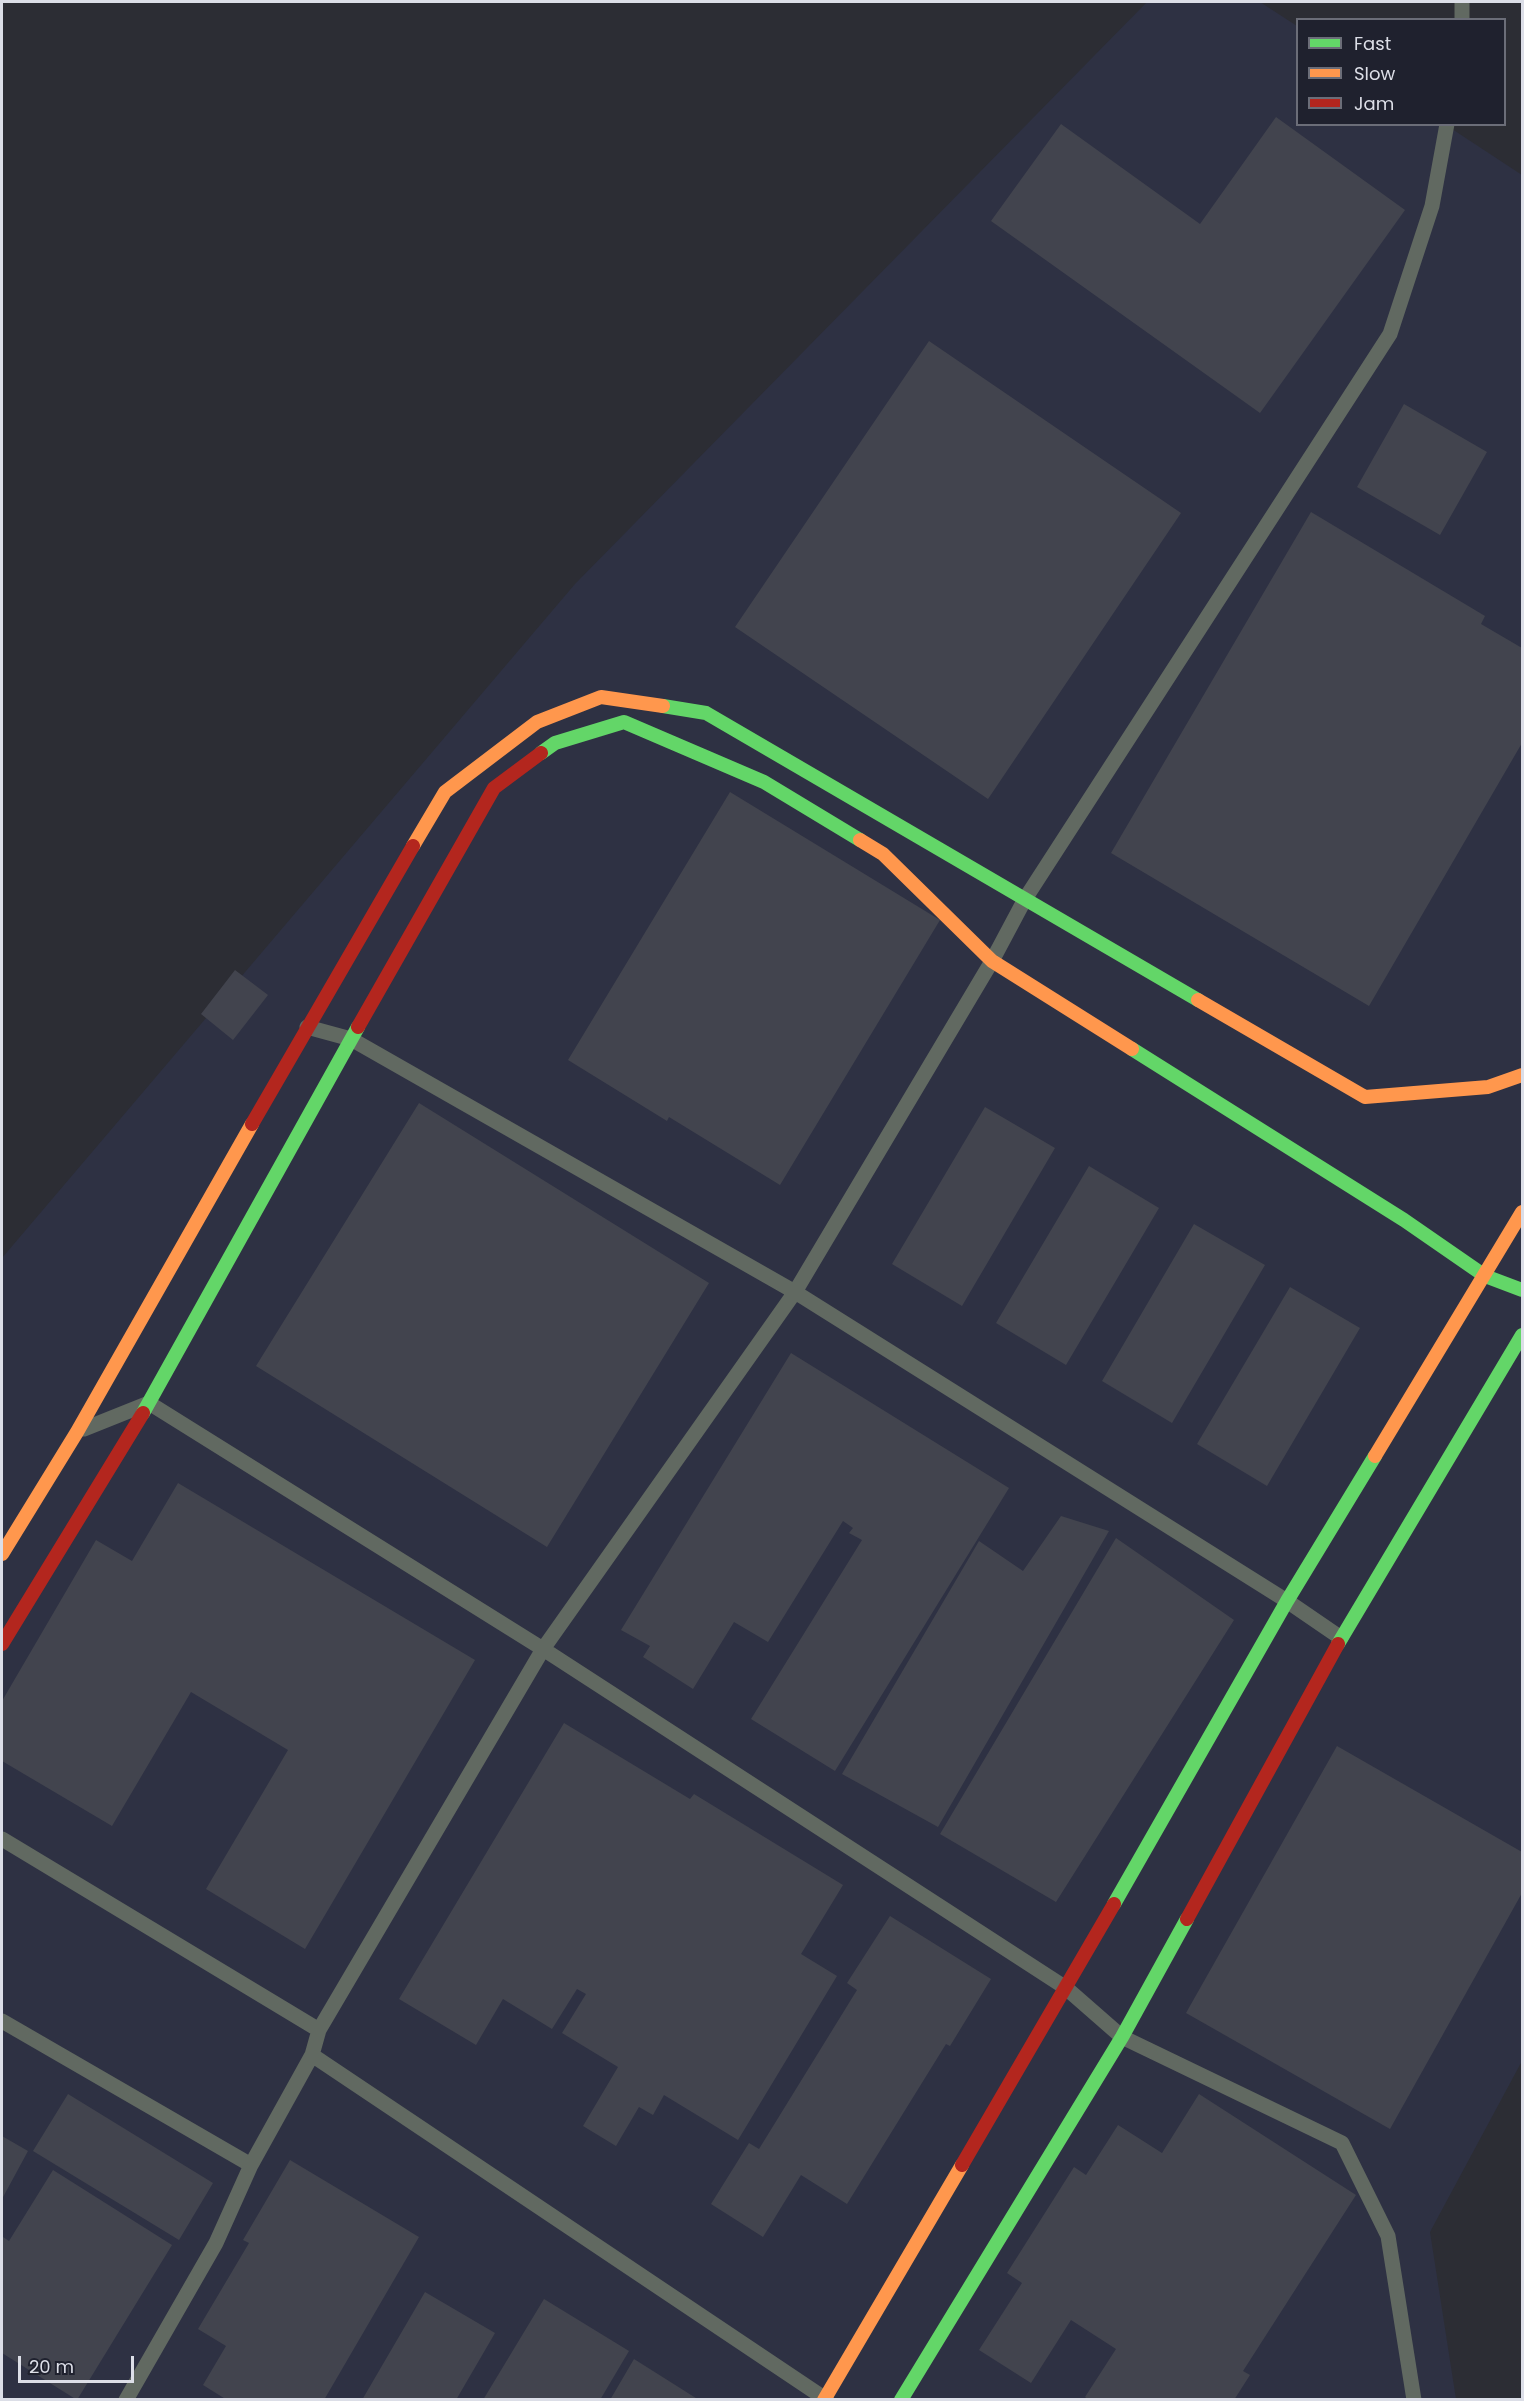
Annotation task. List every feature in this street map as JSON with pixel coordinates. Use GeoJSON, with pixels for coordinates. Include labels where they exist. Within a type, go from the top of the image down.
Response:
{"type":"FeatureCollection","features":[{"type":"Feature","properties":{"kind":"street"},"geometry":{"type":"LineString","coordinates":[[2,1554],[77,1432],[307,1027],[445,792],[537,722],[601,697],[706,713],[1365,1097],[1488,1087],[1522,1075]]}},
{"type":"Feature","properties":{"kind":"street"},"geometry":{"type":"LineString","coordinates":[[2,1644],[149,1403],[351,1039],[494,788],[555,743],[624,722],[764,782],[883,854],[992,961],[1404,1220],[1485,1276],[1522,1290]]}},
{"type":"Feature","properties":{"kind":"street"},"geometry":{"type":"LineString","coordinates":[[826,2399],[1066,1988],[1287,1601],[1522,1212]]}},
{"type":"Feature","properties":{"kind":"street"},"geometry":{"type":"LineString","coordinates":[[901,2400],[1122,2037],[1341,1638],[1522,1335]]}},
{"type":"Feature","properties":{"kind":"lane"},"geometry":{"type":"LineString","coordinates":[[1462,2],[1462,18]]}},
{"type":"Feature","properties":{"kind":"lane"},"geometry":{"type":"LineString","coordinates":[[126,2400],[216,2243],[251,2165],[312,2055],[319,2030],[543,1649],[795,1292],[992,961],[1025,899],[1390,334],[1432,206],[1447,126]]}},
{"type":"Feature","properties":{"kind":"lane"},"geometry":{"type":"LineString","coordinates":[[307,1027],[351,1039],[795,1292],[1287,1601],[1341,1638]]}},
{"type":"Feature","properties":{"kind":"lane"},"geometry":{"type":"LineString","coordinates":[[77,1432],[149,1403],[543,1649],[1066,1988],[1122,2037],[1342,2142],[1388,2236],[1414,2400]]}},
{"type":"Feature","properties":{"kind":"lane"},"geometry":{"type":"LineString","coordinates":[[2,1839],[319,2030]]}},
{"type":"Feature","properties":{"kind":"lane"},"geometry":{"type":"LineString","coordinates":[[2,2021],[251,2165]]}},
{"type":"Feature","properties":{"kind":"lane"},"geometry":{"type":"LineString","coordinates":[[312,2055],[826,2399]]}},
{"type":"Feature","properties":{"kind":"shaded area"},"geometry":{"type":"Polygon","coordinates":[[[1147,2],[1260,2],[1296,25],[1296,126],[1448,126],[1522,175],[1522,2061],[1430,2232],[1456,2399],[2,2400],[2,1258],[575,584],[1147,2]]]}},
{"type":"Feature","properties":{"kind":"building"},"geometry":{"type":"Polygon","coordinates":[[[1276,117],[1405,210],[1260,413],[991,221],[1061,124],[1200,224],[1276,117]]]}},
{"type":"Feature","properties":{"kind":"building"},"geometry":{"type":"Polygon","coordinates":[[[929,341],[1181,513],[988,799],[735,627],[929,341]]]}},
{"type":"Feature","properties":{"kind":"building"},"geometry":{"type":"Polygon","coordinates":[[[1404,404],[1487,452],[1440,535],[1357,487],[1404,404]]]}},
{"type":"Feature","properties":{"kind":"building"},"geometry":{"type":"Polygon","coordinates":[[[1311,512],[1485,616],[1481,624],[1522,648],[1522,743],[1369,1006],[1111,853],[1311,512]]]}},
{"type":"Feature","properties":{"kind":"building"},"geometry":{"type":"Polygon","coordinates":[[[730,792],[940,920],[780,1185],[669,1117],[667,1121],[568,1060],[730,792]]]}},
{"type":"Feature","properties":{"kind":"building"},"geometry":{"type":"Polygon","coordinates":[[[235,970],[268,995],[233,1040],[201,1014],[235,970]]]}},
{"type":"Feature","properties":{"kind":"building"},"geometry":{"type":"Polygon","coordinates":[[[419,1103],[709,1283],[547,1547],[256,1366],[419,1103]]]}},
{"type":"Feature","properties":{"kind":"building"},"geometry":{"type":"Polygon","coordinates":[[[985,1107],[1055,1148],[962,1306],[892,1264],[985,1107]]]}},
{"type":"Feature","properties":{"kind":"building"},"geometry":{"type":"Polygon","coordinates":[[[1089,1166],[1159,1208],[1066,1365],[996,1323],[1089,1166]]]}},
{"type":"Feature","properties":{"kind":"building"},"geometry":{"type":"Polygon","coordinates":[[[1194,1224],[1265,1265],[1172,1423],[1102,1381],[1194,1224]]]}},
{"type":"Feature","properties":{"kind":"building"},"geometry":{"type":"Polygon","coordinates":[[[1290,1287],[1360,1328],[1267,1486],[1197,1444],[1290,1287]]]}},
{"type":"Feature","properties":{"kind":"building"},"geometry":{"type":"Polygon","coordinates":[[[791,1353],[1009,1488],[835,1771],[751,1719],[862,1540],[849,1533],[853,1528],[843,1521],[768,1642],[734,1622],[693,1689],[643,1657],[650,1646],[621,1630],[791,1353]]]}},
{"type":"Feature","properties":{"kind":"building"},"geometry":{"type":"Polygon","coordinates":[[[178,1483],[475,1660],[305,1949],[206,1889],[288,1750],[191,1692],[112,1826],[2,1761],[2,1701],[96,1540],[132,1561],[178,1483]]]}},
{"type":"Feature","properties":{"kind":"building"},"geometry":{"type":"Polygon","coordinates":[[[1061,1516],[1109,1531],[938,1827],[842,1774],[979,1541],[1023,1571],[1061,1516]]]}},
{"type":"Feature","properties":{"kind":"building"},"geometry":{"type":"Polygon","coordinates":[[[1116,1538],[1234,1620],[1056,1902],[940,1834],[1116,1538]]]}},
{"type":"Feature","properties":{"kind":"building"},"geometry":{"type":"Polygon","coordinates":[[[564,1723],[690,1799],[694,1794],[843,1885],[801,1954],[837,1976],[738,2140],[664,2095],[653,2115],[639,2107],[616,2146],[583,2126],[618,2067],[562,2033],[586,1994],[577,1989],[552,2029],[503,1999],[476,2045],[399,1999],[564,1723]]]}},
{"type":"Feature","properties":{"kind":"building"},"geometry":{"type":"Polygon","coordinates":[[[1337,1746],[1522,1852],[1522,1893],[1390,2129],[1186,2013],[1337,1746]]]}},
{"type":"Feature","properties":{"kind":"building"},"geometry":{"type":"Polygon","coordinates":[[[890,1916],[991,1979],[950,2046],[946,2044],[847,2204],[801,2175],[763,2237],[711,2204],[749,2143],[759,2149],[857,1990],[847,1983],[890,1916]]]}},
{"type":"Feature","properties":{"kind":"building"},"geometry":{"type":"Polygon","coordinates":[[[68,2094],[213,2183],[179,2240],[33,2151],[68,2094]]]}},
{"type":"Feature","properties":{"kind":"building"},"geometry":{"type":"Polygon","coordinates":[[[1199,2094],[1356,2195],[1243,2371],[1250,2375],[1234,2400],[1089,2400],[1085,2397],[1116,2349],[1071,2320],[1031,2383],[979,2350],[1022,2283],[1007,2273],[1074,2167],[1086,2175],[1118,2125],[1162,2153],[1199,2094]]]}},
{"type":"Feature","properties":{"kind":"building"},"geometry":{"type":"Polygon","coordinates":[[[2,2136],[28,2151],[2,2199],[2,2136]]]}},
{"type":"Feature","properties":{"kind":"building"},"geometry":{"type":"Polygon","coordinates":[[[290,2160],[419,2237],[324,2400],[227,2400],[203,2385],[226,2346],[198,2329],[249,2243],[243,2240],[290,2160]]]}},
{"type":"Feature","properties":{"kind":"building"},"geometry":{"type":"Polygon","coordinates":[[[53,2170],[172,2245],[77,2400],[2,2353],[2,2240],[3,2237],[9,2241],[53,2170]]]}},
{"type":"Feature","properties":{"kind":"building"},"geometry":{"type":"Polygon","coordinates":[[[425,2292],[495,2333],[456,2400],[362,2400],[425,2292]]]}},
{"type":"Feature","properties":{"kind":"building"},"geometry":{"type":"Polygon","coordinates":[[[544,2299],[629,2351],[600,2400],[483,2400],[544,2299]]]}},
{"type":"Feature","properties":{"kind":"building"},"geometry":{"type":"Polygon","coordinates":[[[634,2359],[699,2400],[610,2400],[634,2359]]]}},
{"type":"Feature","properties":{"kind":"traffic: fast"},"geometry":{"type":"LineString","coordinates":[[663,706],[706,713],[1198,1000]]}},
{"type":"Feature","properties":{"kind":"traffic: fast"},"geometry":{"type":"LineString","coordinates":[[541,753],[555,743],[624,722],[764,782],[860,840]]}},
{"type":"Feature","properties":{"kind":"traffic: fast"},"geometry":{"type":"LineString","coordinates":[[143,1413],[358,1027]]}},
{"type":"Feature","properties":{"kind":"traffic: fast"},"geometry":{"type":"LineString","coordinates":[[1132,1049],[1404,1220],[1485,1276],[1522,1290]]}},
{"type":"Feature","properties":{"kind":"traffic: fast"},"geometry":{"type":"LineString","coordinates":[[1338,1644],[1522,1335]]}},
{"type":"Feature","properties":{"kind":"traffic: fast"},"geometry":{"type":"LineString","coordinates":[[1114,1904],[1287,1601],[1375,1456]]}},
{"type":"Feature","properties":{"kind":"traffic: fast"},"geometry":{"type":"LineString","coordinates":[[901,2400],[1122,2037],[1187,1919]]}},
{"type":"Feature","properties":{"kind":"traffic: slow"},"geometry":{"type":"LineString","coordinates":[[413,846],[445,792],[537,722],[601,697],[663,706]]}},
{"type":"Feature","properties":{"kind":"traffic: slow"},"geometry":{"type":"LineString","coordinates":[[860,840],[883,854],[992,961],[1132,1049]]}},
{"type":"Feature","properties":{"kind":"traffic: slow"},"geometry":{"type":"LineString","coordinates":[[1198,1000],[1365,1097],[1488,1087],[1522,1075]]}},
{"type":"Feature","properties":{"kind":"traffic: slow"},"geometry":{"type":"LineString","coordinates":[[2,1554],[77,1432],[252,1124]]}},
{"type":"Feature","properties":{"kind":"traffic: slow"},"geometry":{"type":"LineString","coordinates":[[1375,1456],[1522,1212]]}},
{"type":"Feature","properties":{"kind":"traffic: slow"},"geometry":{"type":"LineString","coordinates":[[824,2400],[962,2165]]}},
{"type":"Feature","properties":{"kind":"traffic: jam"},"geometry":{"type":"LineString","coordinates":[[358,1027],[494,788],[541,753]]}},
{"type":"Feature","properties":{"kind":"traffic: jam"},"geometry":{"type":"LineString","coordinates":[[252,1124],[413,846]]}},
{"type":"Feature","properties":{"kind":"traffic: jam"},"geometry":{"type":"LineString","coordinates":[[2,1644],[143,1413]]}},
{"type":"Feature","properties":{"kind":"traffic: jam"},"geometry":{"type":"LineString","coordinates":[[1187,1919],[1338,1644]]}},
{"type":"Feature","properties":{"kind":"traffic: jam"},"geometry":{"type":"LineString","coordinates":[[962,2165],[1114,1904]]}}]}
